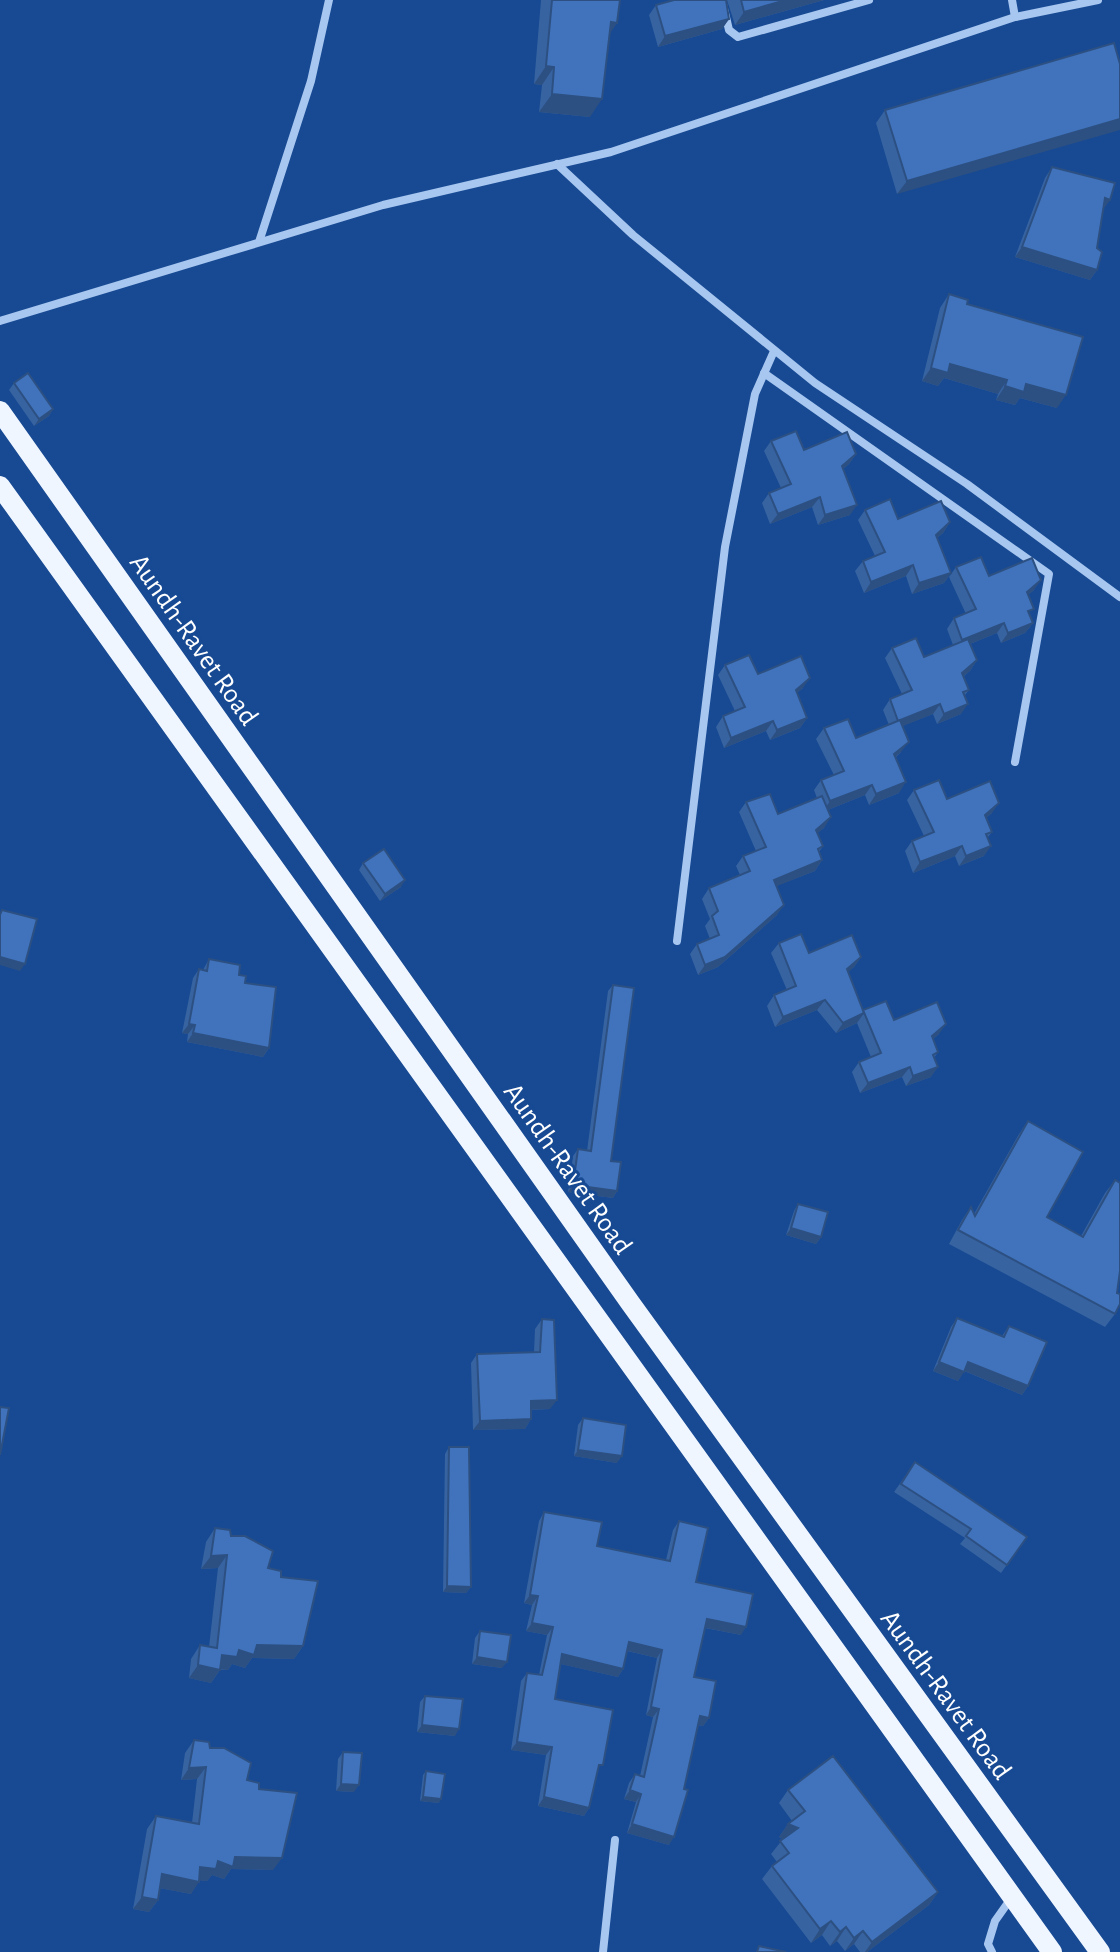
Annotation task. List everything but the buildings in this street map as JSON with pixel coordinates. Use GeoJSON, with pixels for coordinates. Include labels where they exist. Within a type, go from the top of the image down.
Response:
{"type":"FeatureCollection","features":[{"type":"Feature","properties":{"kind":"main road","name":"Aundh-Ravet Road"},"geometry":{"type":"LineString","coordinates":[[0,411],[640,1317],[1100,1952]]}},
{"type":"Feature","properties":{"kind":"main road"},"geometry":{"type":"LineString","coordinates":[[0,486],[1052,1952]]}},
{"type":"Feature","properties":{"kind":"street"},"geometry":{"type":"LineString","coordinates":[[259,242],[311,81],[329,0]]}},
{"type":"Feature","properties":{"kind":"street"},"geometry":{"type":"LineString","coordinates":[[722,0],[729,30],[738,37],[869,0]]}},
{"type":"Feature","properties":{"kind":"street"},"geometry":{"type":"LineString","coordinates":[[1012,0],[1015,17]]}},
{"type":"Feature","properties":{"kind":"street"},"geometry":{"type":"LineString","coordinates":[[1036,0],[1037,13]]}},
{"type":"Feature","properties":{"kind":"street"},"geometry":{"type":"LineString","coordinates":[[0,321],[383,205],[611,152],[1015,17],[1098,0]]}},
{"type":"Feature","properties":{"kind":"street"},"geometry":{"type":"LineString","coordinates":[[557,164],[633,235],[815,383],[1020,521],[1120,597]]}},
{"type":"Feature","properties":{"kind":"street"},"geometry":{"type":"LineString","coordinates":[[677,941],[725,547],[745,433],[774,351]]}},
{"type":"Feature","properties":{"kind":"street"},"geometry":{"type":"LineString","coordinates":[[764,373],[1049,574],[1015,762]]}},
{"type":"Feature","properties":{"kind":"street"},"geometry":{"type":"LineString","coordinates":[[603,1952],[615,1840]]}},
{"type":"Feature","properties":{"kind":"street"},"geometry":{"type":"LineString","coordinates":[[992,1952],[988,1944],[995,1921],[1012,1896]]}}]}
